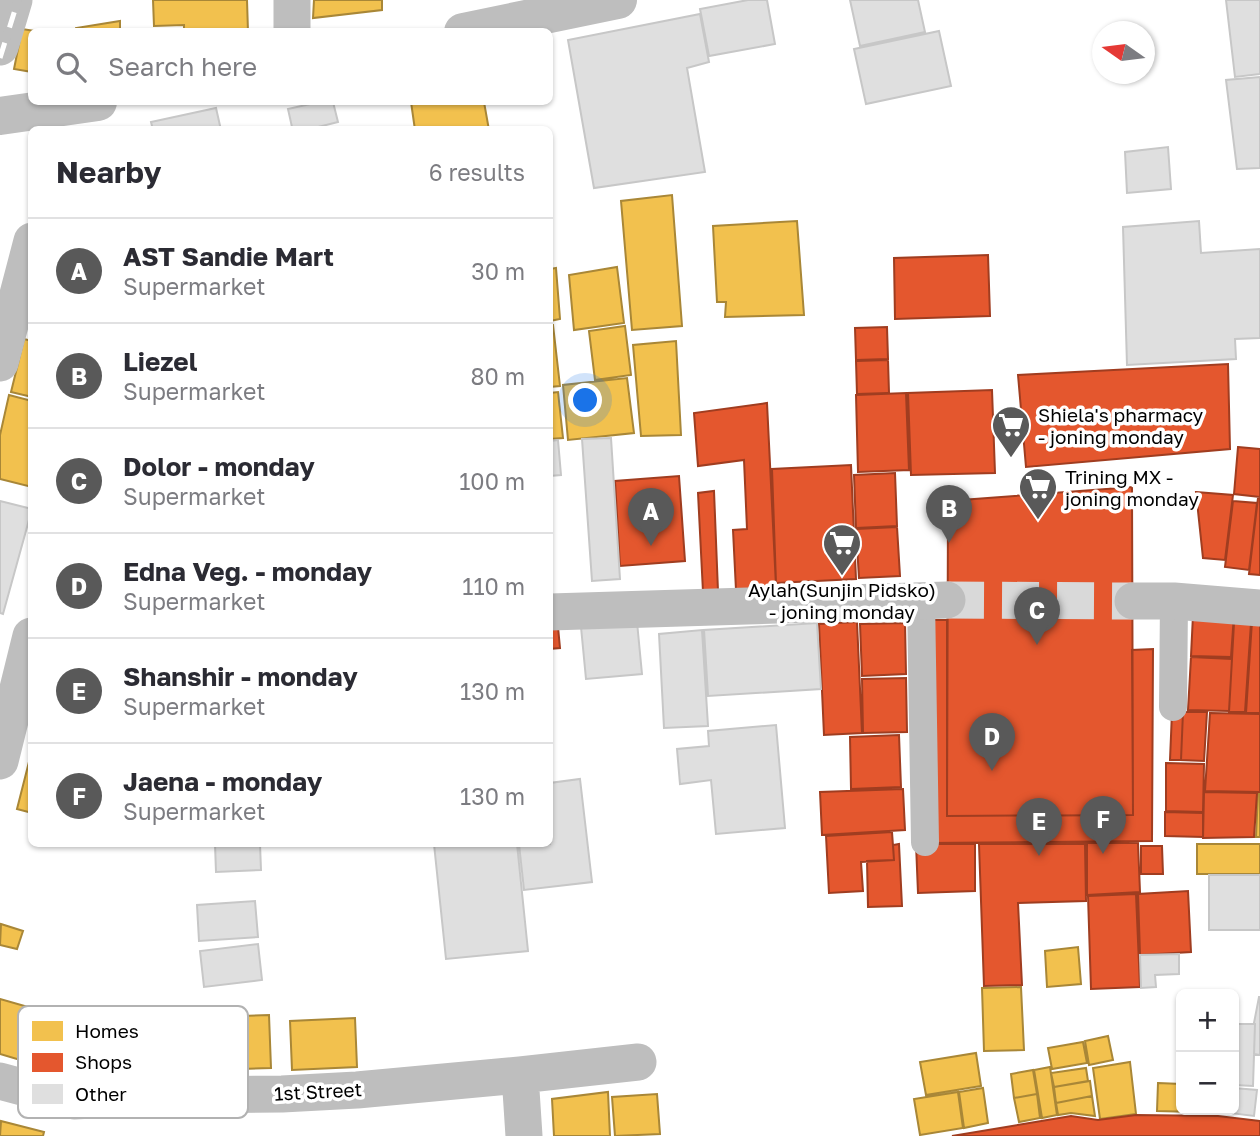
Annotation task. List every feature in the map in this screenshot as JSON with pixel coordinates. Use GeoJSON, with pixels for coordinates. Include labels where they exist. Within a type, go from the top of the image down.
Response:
{"type":"FeatureCollection","features":[{"type":"Feature","properties":{"kind":"street"},"geometry":{"type":"LineString","coordinates":[[0,47],[14,0]]}},
{"type":"Feature","properties":{"kind":"street"},"geometry":{"type":"LineString","coordinates":[[292,0],[292,28]]}},
{"type":"Feature","properties":{"kind":"street"},"geometry":{"type":"LineString","coordinates":[[482,28],[618,0]]}},
{"type":"Feature","properties":{"kind":"street"},"geometry":{"type":"LineString","coordinates":[[0,117],[75,113]]}},
{"type":"Feature","properties":{"kind":"street"},"geometry":{"type":"LineString","coordinates":[[0,363],[28,256]]}},
{"type":"Feature","properties":{"kind":"street"},"geometry":{"type":"LineString","coordinates":[[553,612],[934,600],[925,842]]}},
{"type":"Feature","properties":{"kind":"street"},"geometry":{"type":"LineString","coordinates":[[1133,601],[1174,601],[1260,608]]}},
{"type":"Feature","properties":{"kind":"street"},"geometry":{"type":"LineString","coordinates":[[1172,707],[1174,601]]}},
{"type":"Feature","properties":{"kind":"street"},"geometry":{"type":"LineString","coordinates":[[0,627],[28,635]]}},
{"type":"Feature","properties":{"kind":"street"},"geometry":{"type":"LineString","coordinates":[[0,761],[28,648]]}},
{"type":"Feature","properties":{"kind":"street","name":"1st Street"},"geometry":{"type":"LineString","coordinates":[[248,1095],[357,1090],[638,1062]]}},
{"type":"Feature","properties":{"kind":"street"},"geometry":{"type":"LineString","coordinates":[[520,1075],[524,1136]]}},
{"type":"Feature","properties":{"kind":"street","name":"1st Street"},"geometry":{"type":"LineString","coordinates":[[0,1081],[18,1086]]}},
{"type":"Feature","properties":{"kind":"building: Homes"},"geometry":{"type":"Polygon","coordinates":[[[153,0],[247,0],[248,28],[154,26],[153,0]]]}},
{"type":"Feature","properties":{"kind":"building: Homes"},"geometry":{"type":"Polygon","coordinates":[[[314,0],[382,0],[382,10],[313,18],[314,0]]]}},
{"type":"Feature","properties":{"kind":"building: Homes"},"geometry":{"type":"Polygon","coordinates":[[[120,21],[120,28],[76,28],[120,21]]]}},
{"type":"Feature","properties":{"kind":"building: Homes"},"geometry":{"type":"Polygon","coordinates":[[[22,29],[28,30],[28,71],[14,69],[22,29]]]}},
{"type":"Feature","properties":{"kind":"building: Homes"},"geometry":{"type":"Polygon","coordinates":[[[411,105],[485,105],[488,126],[414,126],[411,105]]]}},
{"type":"Feature","properties":{"kind":"building: Homes"},"geometry":{"type":"Polygon","coordinates":[[[672,195],[682,326],[632,330],[621,201],[672,195]]]}},
{"type":"Feature","properties":{"kind":"building: Homes"},"geometry":{"type":"Polygon","coordinates":[[[797,221],[804,315],[725,317],[726,302],[717,302],[713,226],[797,221]]]}},
{"type":"Feature","properties":{"kind":"building: Homes"},"geometry":{"type":"Polygon","coordinates":[[[617,267],[624,323],[574,330],[569,275],[617,267]]]}},
{"type":"Feature","properties":{"kind":"building: Homes"},"geometry":{"type":"Polygon","coordinates":[[[553,268],[556,268],[560,319],[553,320],[553,268]]]}},
{"type":"Feature","properties":{"kind":"building: Homes"},"geometry":{"type":"Polygon","coordinates":[[[553,325],[560,386],[553,387],[553,325]]]}},
{"type":"Feature","properties":{"kind":"building: Homes"},"geometry":{"type":"Polygon","coordinates":[[[625,326],[631,375],[595,380],[589,331],[625,326]]]}},
{"type":"Feature","properties":{"kind":"building: Homes"},"geometry":{"type":"Polygon","coordinates":[[[24,339],[28,340],[28,396],[11,392],[24,339]]]}},
{"type":"Feature","properties":{"kind":"building: Homes"},"geometry":{"type":"Polygon","coordinates":[[[676,341],[681,435],[641,436],[633,345],[676,341]]]}},
{"type":"Feature","properties":{"kind":"building: Homes"},"geometry":{"type":"Polygon","coordinates":[[[627,378],[634,433],[568,440],[563,385],[627,378]]]}},
{"type":"Feature","properties":{"kind":"building: Homes"},"geometry":{"type":"Polygon","coordinates":[[[558,392],[563,438],[553,439],[553,393],[558,392]]]}},
{"type":"Feature","properties":{"kind":"building: Homes"},"geometry":{"type":"Polygon","coordinates":[[[9,395],[28,400],[28,486],[0,479],[0,435],[9,395]]]}},
{"type":"Feature","properties":{"kind":"building: Homes"},"geometry":{"type":"Polygon","coordinates":[[[28,766],[28,812],[17,809],[28,766]]]}},
{"type":"Feature","properties":{"kind":"building: Homes"},"geometry":{"type":"Polygon","coordinates":[[[1258,793],[1260,837],[1256,837],[1258,793]]]}},
{"type":"Feature","properties":{"kind":"building: Homes"},"geometry":{"type":"Polygon","coordinates":[[[1197,844],[1260,844],[1260,874],[1197,874],[1197,844]]]}},
{"type":"Feature","properties":{"kind":"building: Homes"},"geometry":{"type":"Polygon","coordinates":[[[1,924],[23,931],[17,949],[0,945],[1,924]]]}},
{"type":"Feature","properties":{"kind":"building: Homes"},"geometry":{"type":"Polygon","coordinates":[[[1078,947],[1081,984],[1047,987],[1045,951],[1078,947]]]}},
{"type":"Feature","properties":{"kind":"building: Homes"},"geometry":{"type":"Polygon","coordinates":[[[1021,987],[1024,1050],[984,1051],[982,988],[1021,987]]]}},
{"type":"Feature","properties":{"kind":"building: Homes"},"geometry":{"type":"Polygon","coordinates":[[[0,999],[24,1006],[18,1006],[18,1059],[0,1054],[0,999]]]}},
{"type":"Feature","properties":{"kind":"building: Homes"},"geometry":{"type":"Polygon","coordinates":[[[269,1015],[271,1068],[248,1069],[248,1016],[269,1015]]]}},
{"type":"Feature","properties":{"kind":"building: Homes"},"geometry":{"type":"Polygon","coordinates":[[[355,1018],[357,1067],[292,1070],[290,1021],[355,1018]]]}},
{"type":"Feature","properties":{"kind":"building: Homes"},"geometry":{"type":"Polygon","coordinates":[[[1108,1036],[1113,1060],[1089,1065],[1085,1041],[1108,1036]]]}},
{"type":"Feature","properties":{"kind":"building: Homes"},"geometry":{"type":"Polygon","coordinates":[[[1083,1042],[1087,1063],[1052,1069],[1048,1048],[1083,1042]]]}},
{"type":"Feature","properties":{"kind":"building: Homes"},"geometry":{"type":"Polygon","coordinates":[[[976,1053],[981,1086],[926,1095],[920,1062],[976,1053]]]}},
{"type":"Feature","properties":{"kind":"building: Homes"},"geometry":{"type":"Polygon","coordinates":[[[1130,1062],[1136,1114],[1100,1119],[1093,1068],[1130,1062]]]}},
{"type":"Feature","properties":{"kind":"building: Homes"},"geometry":{"type":"Polygon","coordinates":[[[1050,1067],[1057,1115],[1042,1118],[1034,1070],[1050,1067]]]}},
{"type":"Feature","properties":{"kind":"building: Homes"},"geometry":{"type":"Polygon","coordinates":[[[1086,1068],[1088,1081],[1054,1087],[1051,1073],[1086,1068]]]}},
{"type":"Feature","properties":{"kind":"building: Homes"},"geometry":{"type":"Polygon","coordinates":[[[1033,1070],[1037,1094],[1014,1098],[1011,1074],[1033,1070]]]}},
{"type":"Feature","properties":{"kind":"building: Homes"},"geometry":{"type":"Polygon","coordinates":[[[1090,1081],[1092,1096],[1056,1103],[1054,1087],[1090,1081]]]}},
{"type":"Feature","properties":{"kind":"building: Homes"},"geometry":{"type":"Polygon","coordinates":[[[1158,1083],[1176,1084],[1176,1112],[1157,1111],[1158,1083]]]}},
{"type":"Feature","properties":{"kind":"building: Homes"},"geometry":{"type":"Polygon","coordinates":[[[983,1088],[988,1123],[964,1128],[959,1092],[983,1088]]]}},
{"type":"Feature","properties":{"kind":"building: Homes"},"geometry":{"type":"Polygon","coordinates":[[[608,1092],[610,1136],[554,1136],[552,1099],[608,1092]]]}},
{"type":"Feature","properties":{"kind":"building: Homes"},"geometry":{"type":"Polygon","coordinates":[[[958,1092],[963,1128],[920,1135],[914,1099],[958,1092]]]}},
{"type":"Feature","properties":{"kind":"building: Homes"},"geometry":{"type":"Polygon","coordinates":[[[657,1094],[660,1134],[615,1136],[612,1097],[657,1094]]]}},
{"type":"Feature","properties":{"kind":"building: Homes"},"geometry":{"type":"Polygon","coordinates":[[[1037,1094],[1040,1118],[1019,1122],[1014,1098],[1037,1094]]]}},
{"type":"Feature","properties":{"kind":"building: Homes"},"geometry":{"type":"Polygon","coordinates":[[[1092,1096],[1095,1116],[1071,1113],[1058,1115],[1056,1103],[1092,1096]]]}},
{"type":"Feature","properties":{"kind":"building: Homes"},"geometry":{"type":"Polygon","coordinates":[[[1,1121],[44,1132],[43,1136],[0,1136],[1,1121]]]}},
{"type":"Feature","properties":{"kind":"building: Shops"},"geometry":{"type":"Polygon","coordinates":[[[988,255],[990,316],[895,319],[894,258],[988,255]]]}},
{"type":"Feature","properties":{"kind":"building: Shops"},"geometry":{"type":"Polygon","coordinates":[[[887,327],[888,359],[856,360],[855,328],[887,327]]]}},
{"type":"Feature","properties":{"kind":"building: Shops"},"geometry":{"type":"Polygon","coordinates":[[[888,360],[889,393],[857,394],[856,361],[888,360]]]}},
{"type":"Feature","properties":{"kind":"building: Shops"},"geometry":{"type":"Polygon","coordinates":[[[1228,364],[1230,449],[1026,467],[1018,375],[1228,364]]]}},
{"type":"Feature","properties":{"kind":"building: Shops"},"geometry":{"type":"Polygon","coordinates":[[[992,390],[995,473],[911,475],[908,393],[992,390]]]}},
{"type":"Feature","properties":{"kind":"building: Shops"},"geometry":{"type":"Polygon","coordinates":[[[906,393],[909,470],[858,472],[856,395],[906,393]]]}},
{"type":"Feature","properties":{"kind":"building: Shops"},"geometry":{"type":"Polygon","coordinates":[[[767,403],[776,586],[736,590],[733,530],[747,529],[744,460],[698,466],[694,413],[767,403]]]}},
{"type":"Feature","properties":{"kind":"building: Shops"},"geometry":{"type":"Polygon","coordinates":[[[1238,447],[1260,449],[1260,497],[1234,494],[1238,447]]]}},
{"type":"Feature","properties":{"kind":"building: Shops"},"geometry":{"type":"Polygon","coordinates":[[[851,465],[856,579],[776,583],[772,469],[851,465]]]}},
{"type":"Feature","properties":{"kind":"building: Shops"},"geometry":{"type":"Polygon","coordinates":[[[895,473],[897,526],[856,528],[854,475],[895,473]]]}},
{"type":"Feature","properties":{"kind":"building: Shops"},"geometry":{"type":"Polygon","coordinates":[[[679,476],[685,561],[620,566],[615,481],[679,476]]]}},
{"type":"Feature","properties":{"kind":"building: Shops"},"geometry":{"type":"Polygon","coordinates":[[[1132,487],[1133,815],[947,816],[948,501],[1132,487]]]}},
{"type":"Feature","properties":{"kind":"building: Shops"},"geometry":{"type":"Polygon","coordinates":[[[714,491],[718,591],[703,592],[698,493],[714,491]]]}},
{"type":"Feature","properties":{"kind":"building: Shops"},"geometry":{"type":"Polygon","coordinates":[[[1196,492],[1233,495],[1225,560],[1203,558],[1196,492]]]}},
{"type":"Feature","properties":{"kind":"building: Shops"},"geometry":{"type":"Polygon","coordinates":[[[1260,498],[1260,575],[1249,574],[1260,498]]]}},
{"type":"Feature","properties":{"kind":"building: Shops"},"geometry":{"type":"Polygon","coordinates":[[[1233,501],[1257,503],[1249,570],[1225,567],[1233,501]]]}},
{"type":"Feature","properties":{"kind":"building: Shops"},"geometry":{"type":"Polygon","coordinates":[[[897,527],[900,576],[859,578],[856,529],[897,527]]]}},
{"type":"Feature","properties":{"kind":"building: Shops"},"geometry":{"type":"Polygon","coordinates":[[[1193,615],[1234,615],[1231,657],[1191,656],[1193,615]]]}},
{"type":"Feature","properties":{"kind":"building: Shops"},"geometry":{"type":"Polygon","coordinates":[[[924,620],[947,620],[947,816],[1133,815],[1132,650],[1153,649],[1152,841],[927,843],[924,620]]]}},
{"type":"Feature","properties":{"kind":"building: Shops"},"geometry":{"type":"Polygon","coordinates":[[[1252,621],[1260,622],[1260,713],[1246,713],[1252,621]]]}},
{"type":"Feature","properties":{"kind":"building: Shops"},"geometry":{"type":"Polygon","coordinates":[[[857,622],[862,733],[824,735],[819,624],[857,622]]]}},
{"type":"Feature","properties":{"kind":"building: Shops"},"geometry":{"type":"Polygon","coordinates":[[[905,623],[906,674],[862,676],[860,624],[905,623]]]}},
{"type":"Feature","properties":{"kind":"building: Shops"},"geometry":{"type":"Polygon","coordinates":[[[1234,623],[1251,623],[1245,712],[1229,712],[1234,623]]]}},
{"type":"Feature","properties":{"kind":"building: Shops"},"geometry":{"type":"Polygon","coordinates":[[[553,627],[558,627],[560,648],[553,649],[553,627]]]}},
{"type":"Feature","properties":{"kind":"building: Shops"},"geometry":{"type":"Polygon","coordinates":[[[1191,657],[1232,659],[1229,711],[1188,710],[1191,657]]]}},
{"type":"Feature","properties":{"kind":"building: Shops"},"geometry":{"type":"Polygon","coordinates":[[[906,678],[907,732],[863,733],[862,679],[906,678]]]}},
{"type":"Feature","properties":{"kind":"building: Shops"},"geometry":{"type":"Polygon","coordinates":[[[1172,712],[1183,712],[1181,760],[1170,760],[1172,712]]]}},
{"type":"Feature","properties":{"kind":"building: Shops"},"geometry":{"type":"Polygon","coordinates":[[[1183,712],[1207,712],[1204,761],[1181,760],[1183,712]]]}},
{"type":"Feature","properties":{"kind":"building: Shops"},"geometry":{"type":"Polygon","coordinates":[[[1210,713],[1260,714],[1260,792],[1205,791],[1210,713]]]}},
{"type":"Feature","properties":{"kind":"building: Shops"},"geometry":{"type":"Polygon","coordinates":[[[899,735],[901,787],[851,789],[850,737],[899,735]]]}},
{"type":"Feature","properties":{"kind":"building: Shops"},"geometry":{"type":"Polygon","coordinates":[[[1166,763],[1204,764],[1203,812],[1166,811],[1166,763]]]}},
{"type":"Feature","properties":{"kind":"building: Shops"},"geometry":{"type":"Polygon","coordinates":[[[903,789],[905,830],[822,835],[820,792],[903,789]]]}},
{"type":"Feature","properties":{"kind":"building: Shops"},"geometry":{"type":"Polygon","coordinates":[[[1204,792],[1257,793],[1254,837],[1203,838],[1204,792]]]}},
{"type":"Feature","properties":{"kind":"building: Shops"},"geometry":{"type":"Polygon","coordinates":[[[1165,812],[1203,813],[1203,837],[1165,836],[1165,812]]]}},
{"type":"Feature","properties":{"kind":"building: Shops"},"geometry":{"type":"Polygon","coordinates":[[[892,832],[894,860],[861,862],[863,891],[829,893],[826,836],[892,832]]]}},
{"type":"Feature","properties":{"kind":"building: Shops"},"geometry":{"type":"Polygon","coordinates":[[[1087,843],[1138,843],[1140,892],[1087,895],[1087,843]]]}},
{"type":"Feature","properties":{"kind":"building: Shops"},"geometry":{"type":"Polygon","coordinates":[[[899,844],[902,906],[868,907],[867,861],[894,860],[893,845],[899,844]]]}},
{"type":"Feature","properties":{"kind":"building: Shops"},"geometry":{"type":"Polygon","coordinates":[[[916,844],[975,844],[975,891],[918,893],[916,844]]]}},
{"type":"Feature","properties":{"kind":"building: Shops"},"geometry":{"type":"Polygon","coordinates":[[[979,844],[1085,844],[1086,901],[1018,903],[1022,985],[984,986],[979,844]]]}},
{"type":"Feature","properties":{"kind":"building: Shops"},"geometry":{"type":"Polygon","coordinates":[[[1141,846],[1162,846],[1163,874],[1141,874],[1141,846]]]}},
{"type":"Feature","properties":{"kind":"building: Shops"},"geometry":{"type":"Polygon","coordinates":[[[1188,891],[1191,952],[1140,955],[1138,894],[1188,891]]]}},
{"type":"Feature","properties":{"kind":"building: Shops"},"geometry":{"type":"Polygon","coordinates":[[[1136,894],[1140,987],[1091,989],[1088,896],[1136,894]]]}},
{"type":"Feature","properties":{"kind":"building: Shops"},"geometry":{"type":"Polygon","coordinates":[[[1136,1115],[1218,1116],[1260,1121],[1260,1136],[952,1136],[1071,1116],[1098,1120],[1136,1115]]]}},
{"type":"Feature","properties":{"kind":"building: Other"},"geometry":{"type":"Polygon","coordinates":[[[748,0],[767,0],[775,44],[709,56],[700,9],[748,0]]]}},
{"type":"Feature","properties":{"kind":"building: Other"},"geometry":{"type":"Polygon","coordinates":[[[850,0],[918,0],[925,32],[860,46],[850,0]]]}},
{"type":"Feature","properties":{"kind":"building: Other"},"geometry":{"type":"Polygon","coordinates":[[[1226,0],[1260,0],[1260,74],[1235,77],[1226,0]]]}},
{"type":"Feature","properties":{"kind":"building: Other"},"geometry":{"type":"Polygon","coordinates":[[[700,14],[709,62],[687,68],[705,172],[594,188],[568,40],[700,14]]]}},
{"type":"Feature","properties":{"kind":"building: Other"},"geometry":{"type":"Polygon","coordinates":[[[939,31],[951,86],[866,104],[854,49],[939,31]]]}},
{"type":"Feature","properties":{"kind":"building: Other"},"geometry":{"type":"Polygon","coordinates":[[[1260,77],[1260,168],[1237,169],[1226,80],[1260,77]]]}},
{"type":"Feature","properties":{"kind":"building: Other"},"geometry":{"type":"Polygon","coordinates":[[[306,105],[334,105],[338,122],[322,126],[292,126],[288,109],[306,105]]]}},
{"type":"Feature","properties":{"kind":"building: Other"},"geometry":{"type":"Polygon","coordinates":[[[216,108],[220,126],[152,126],[151,122],[216,108]]]}},
{"type":"Feature","properties":{"kind":"building: Other"},"geometry":{"type":"Polygon","coordinates":[[[1168,147],[1171,189],[1127,193],[1125,152],[1168,147]]]}},
{"type":"Feature","properties":{"kind":"building: Other"},"geometry":{"type":"Polygon","coordinates":[[[1199,221],[1201,253],[1260,249],[1260,338],[1235,339],[1236,359],[1127,365],[1123,227],[1199,221]]]}},
{"type":"Feature","properties":{"kind":"building: Other"},"geometry":{"type":"Polygon","coordinates":[[[611,438],[620,579],[592,581],[582,439],[611,438]]]}},
{"type":"Feature","properties":{"kind":"building: Other"},"geometry":{"type":"Polygon","coordinates":[[[558,440],[561,475],[553,476],[553,441],[558,440]]]}},
{"type":"Feature","properties":{"kind":"building: Other"},"geometry":{"type":"Polygon","coordinates":[[[0,501],[28,508],[28,523],[3,614],[0,613],[0,501]]]}},
{"type":"Feature","properties":{"kind":"building: Other"},"geometry":{"type":"Polygon","coordinates":[[[637,622],[642,674],[586,679],[581,627],[637,622]]]}},
{"type":"Feature","properties":{"kind":"building: Other"},"geometry":{"type":"Polygon","coordinates":[[[817,623],[821,689],[708,696],[704,630],[817,623]]]}},
{"type":"Feature","properties":{"kind":"building: Other"},"geometry":{"type":"Polygon","coordinates":[[[702,630],[708,726],[664,728],[659,634],[702,630]]]}},
{"type":"Feature","properties":{"kind":"building: Other"},"geometry":{"type":"Polygon","coordinates":[[[776,725],[785,828],[716,834],[711,780],[680,784],[677,749],[709,746],[708,731],[776,725]]]}},
{"type":"Feature","properties":{"kind":"building: Other"},"geometry":{"type":"Polygon","coordinates":[[[580,779],[592,882],[524,890],[519,847],[553,847],[553,783],[580,779]]]}},
{"type":"Feature","properties":{"kind":"building: Other"},"geometry":{"type":"Polygon","coordinates":[[[215,847],[260,847],[261,870],[216,872],[215,847]]]}},
{"type":"Feature","properties":{"kind":"building: Other"},"geometry":{"type":"Polygon","coordinates":[[[434,847],[517,847],[528,951],[446,959],[434,847]]]}},
{"type":"Feature","properties":{"kind":"building: Other"},"geometry":{"type":"Polygon","coordinates":[[[1209,875],[1260,875],[1260,930],[1209,930],[1209,875]]]}},
{"type":"Feature","properties":{"kind":"building: Other"},"geometry":{"type":"Polygon","coordinates":[[[255,901],[258,937],[199,941],[197,905],[255,901]]]}},
{"type":"Feature","properties":{"kind":"building: Other"},"geometry":{"type":"Polygon","coordinates":[[[258,944],[262,980],[204,987],[200,951],[258,944]]]}},
{"type":"Feature","properties":{"kind":"building: Other"},"geometry":{"type":"Polygon","coordinates":[[[1179,954],[1179,974],[1155,975],[1156,987],[1141,988],[1140,955],[1179,954]]]}},
{"type":"Feature","properties":{"kind":"building: Other"},"geometry":{"type":"Polygon","coordinates":[[[1259,997],[1260,1055],[1254,1054],[1254,1023],[1259,997]]]}},
{"type":"Feature","properties":{"kind":"building: Other"},"geometry":{"type":"Polygon","coordinates":[[[1239,1024],[1255,1024],[1253,1086],[1239,1085],[1239,1024]]]}},
{"type":"Feature","properties":{"kind":"building: Other"},"geometry":{"type":"Polygon","coordinates":[[[1239,1088],[1257,1090],[1254,1116],[1239,1114],[1239,1088]]]}},
{"type":"Feature","properties":{"kind":"tunnel"},"geometry":{"type":"LineString","coordinates":[[947,600],[1133,601]]}},
{"type":"Feature","properties":{"kind":"railway"},"geometry":{"type":"LineString","coordinates":[[0,58],[18,0]]}},
{"type":"Feature","properties":{"kind":"place","name":"Shiela's pharmacy - joning monday"},"geometry":{"type":"Point","coordinates":[1011,459]}},
{"type":"Feature","properties":{"kind":"place","name":"Trining MX - joning monday"},"geometry":{"type":"Point","coordinates":[1038,521]}},
{"type":"Feature","properties":{"kind":"place","name":"Liezel"},"geometry":{"type":"Point","coordinates":[949,543]}},
{"type":"Feature","properties":{"kind":"place","name":"AST Sandie Mart"},"geometry":{"type":"Point","coordinates":[651,546]}},
{"type":"Feature","properties":{"kind":"place","name":"Aylah(Sunjin Pidsko) - joning monday"},"geometry":{"type":"Point","coordinates":[842,577]}},
{"type":"Feature","properties":{"kind":"place","name":"Dolor - monday"},"geometry":{"type":"Point","coordinates":[1037,645]}},
{"type":"Feature","properties":{"kind":"place","name":"Edna Veg. - monday"},"geometry":{"type":"Point","coordinates":[992,771]}},
{"type":"Feature","properties":{"kind":"place","name":"Jaena - monday"},"geometry":{"type":"Point","coordinates":[1103,854]}},
{"type":"Feature","properties":{"kind":"place","name":"Shanshir - monday"},"geometry":{"type":"Point","coordinates":[1039,856]}}]}
